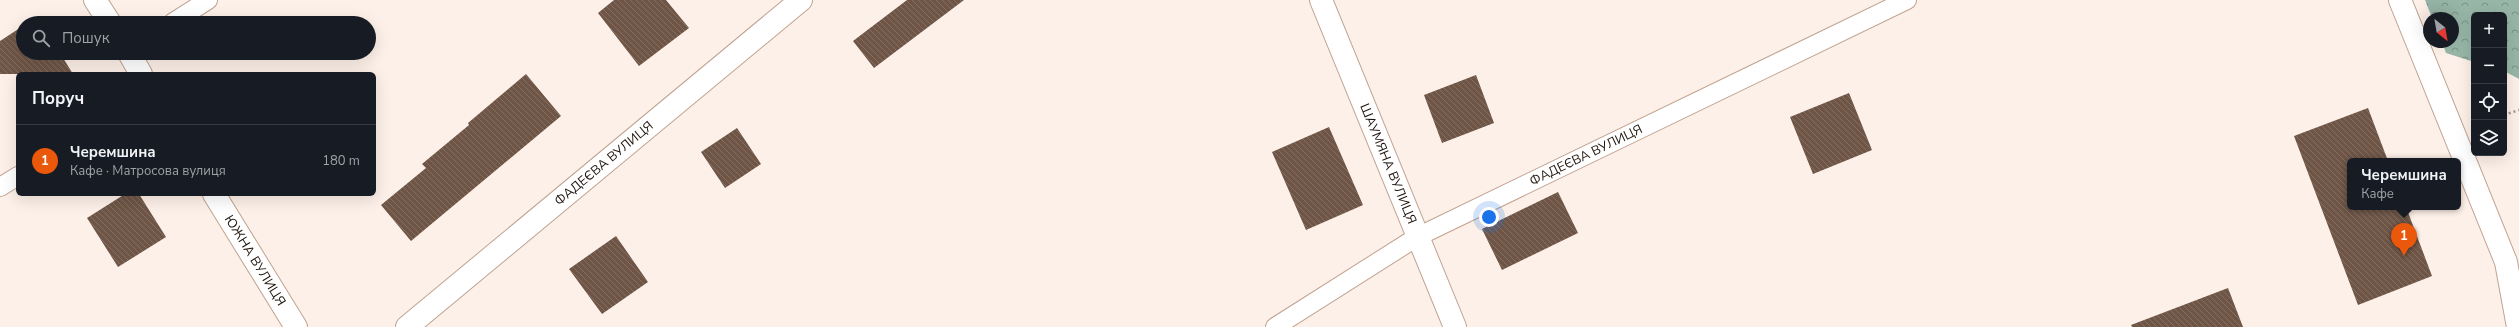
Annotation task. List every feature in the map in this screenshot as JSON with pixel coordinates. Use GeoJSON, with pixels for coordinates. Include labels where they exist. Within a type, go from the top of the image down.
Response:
{"type":"FeatureCollection","features":[{"type":"Feature","properties":{"kind":"street"},"geometry":{"type":"LineString","coordinates":[[95,0],[105,16]]}},
{"type":"Feature","properties":{"kind":"street","name":"ФАДЕЄВА ВУЛИЦЯ"},"geometry":{"type":"LineString","coordinates":[[407,327],[801,0]]}},
{"type":"Feature","properties":{"kind":"street","name":"ШАУМЯНА ВУЛИЦЯ"},"geometry":{"type":"LineString","coordinates":[[1321,0],[1455,327]]}},
{"type":"Feature","properties":{"kind":"street"},"geometry":{"type":"LineString","coordinates":[[2400,0],[2506,262],[2518,327]]}},
{"type":"Feature","properties":{"kind":"street"},"geometry":{"type":"LineString","coordinates":[[133,60],[141,72]]}},
{"type":"Feature","properties":{"kind":"street","name":"ЮЖНА ВУЛИЦЯ"},"geometry":{"type":"LineString","coordinates":[[215,196],[296,327]]}},
{"type":"Feature","properties":{"kind":"lane"},"geometry":{"type":"LineString","coordinates":[[183,16],[208,0]]}},
{"type":"Feature","properties":{"kind":"lane","name":"ФАДЕЄВА ВУЛИЦЯ"},"geometry":{"type":"LineString","coordinates":[[1275,327],[1417,237],[1907,0]]}},
{"type":"Feature","properties":{"kind":"lane"},"geometry":{"type":"LineString","coordinates":[[0,187],[16,177]]}},
{"type":"Feature","properties":{"kind":"path"},"geometry":{"type":"LineString","coordinates":[[2507,114],[2519,110]]}},
{"type":"Feature","properties":{"kind":"green space"},"geometry":{"type":"Polygon","coordinates":[[[2425,0],[2519,0],[2519,79],[2507,73],[2507,12],[2471,12],[2471,61],[2446,53],[2444,48],[2459,48],[2459,12],[2430,12],[2425,0]]]}},
{"type":"Feature","properties":{"kind":"building"},"geometry":{"type":"Polygon","coordinates":[[[614,0],[666,0],[689,28],[639,66],[598,13],[614,0]]]}},
{"type":"Feature","properties":{"kind":"building"},"geometry":{"type":"Polygon","coordinates":[[[907,0],[964,0],[874,68],[853,41],[907,0]]]}},
{"type":"Feature","properties":{"kind":"building"},"geometry":{"type":"Polygon","coordinates":[[[16,31],[16,60],[64,60],[72,72],[16,72],[16,74],[0,74],[0,41],[16,31]]]}},
{"type":"Feature","properties":{"kind":"building"},"geometry":{"type":"Polygon","coordinates":[[[526,74],[561,116],[411,241],[381,205],[426,168],[422,164],[469,125],[468,123],[526,74]]]}},
{"type":"Feature","properties":{"kind":"building"},"geometry":{"type":"Polygon","coordinates":[[[1476,75],[1494,123],[1442,143],[1424,95],[1476,75]]]}},
{"type":"Feature","properties":{"kind":"building"},"geometry":{"type":"Polygon","coordinates":[[[1849,93],[1872,150],[1813,174],[1790,117],[1849,93]]]}},
{"type":"Feature","properties":{"kind":"building"},"geometry":{"type":"Polygon","coordinates":[[[2368,108],[2387,158],[2347,158],[2347,210],[2407,210],[2432,276],[2358,305],[2294,136],[2368,108]]]}},
{"type":"Feature","properties":{"kind":"building"},"geometry":{"type":"Polygon","coordinates":[[[1329,127],[1363,205],[1306,230],[1272,152],[1329,127]]]}},
{"type":"Feature","properties":{"kind":"building"},"geometry":{"type":"Polygon","coordinates":[[[737,128],[761,164],[725,188],[701,152],[737,128]]]}},
{"type":"Feature","properties":{"kind":"building"},"geometry":{"type":"Polygon","coordinates":[[[1558,192],[1578,233],[1502,270],[1482,229],[1558,192]]]}},
{"type":"Feature","properties":{"kind":"building"},"geometry":{"type":"Polygon","coordinates":[[[122,196],[140,196],[166,237],[118,267],[87,218],[122,196]]]}},
{"type":"Feature","properties":{"kind":"building"},"geometry":{"type":"Polygon","coordinates":[[[616,236],[648,282],[602,314],[569,269],[616,236]]]}},
{"type":"Feature","properties":{"kind":"building"},"geometry":{"type":"Polygon","coordinates":[[[2228,288],[2243,327],[2132,327],[2131,325],[2228,288]]]}},
{"type":"Feature","properties":{"kind":"place","name":"Черемшина"},"geometry":{"type":"Point","coordinates":[2404,256]}}]}
